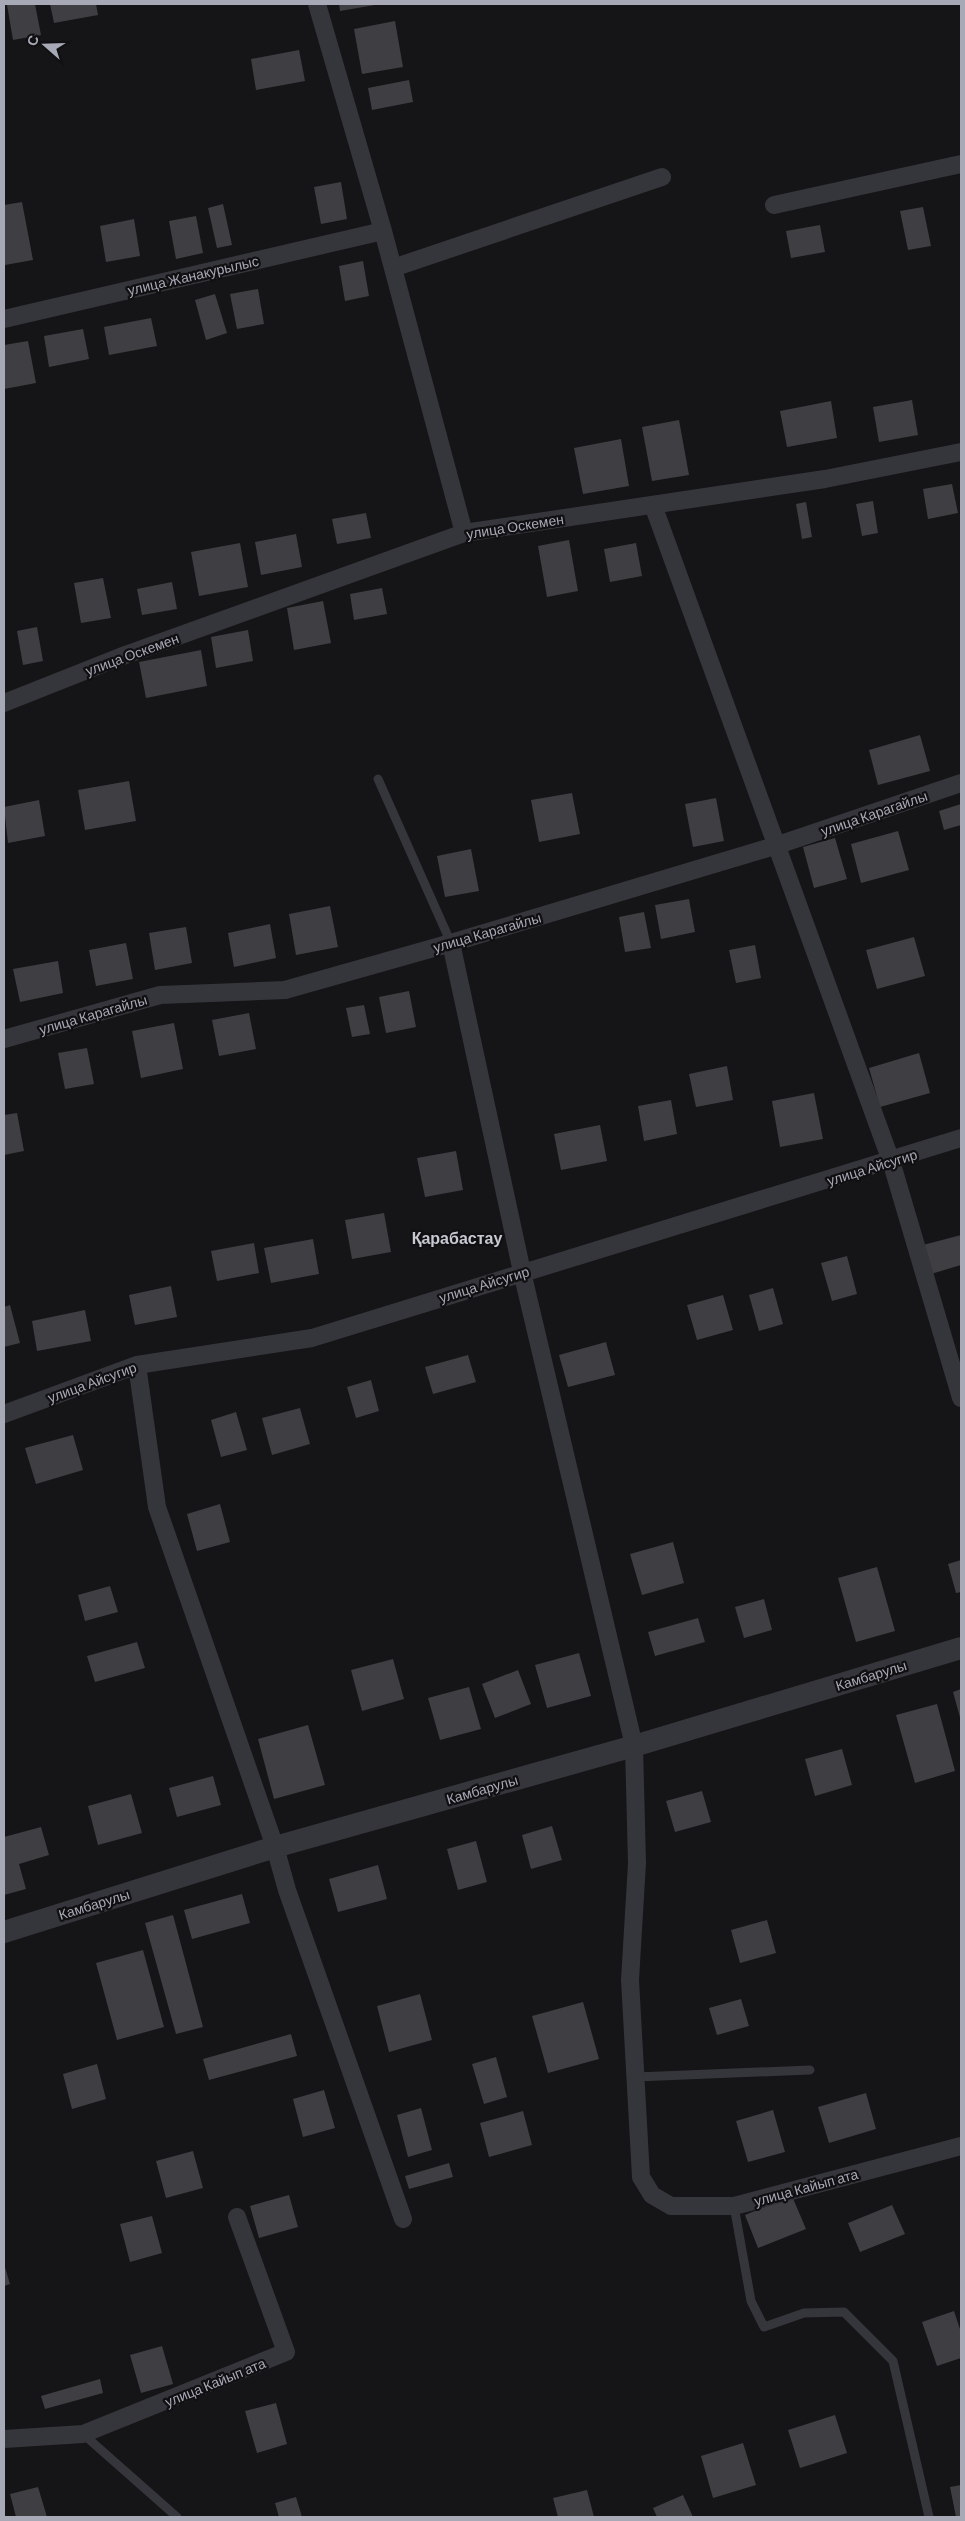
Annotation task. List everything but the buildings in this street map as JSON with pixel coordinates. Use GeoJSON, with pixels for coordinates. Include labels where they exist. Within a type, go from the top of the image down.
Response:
{"type":"FeatureCollection","features":[{"type":"Feature","properties":{"kind":"street"},"geometry":{"type":"LineString","coordinates":[[317,4],[383,231],[464,534]]}},
{"type":"Feature","properties":{"kind":"street"},"geometry":{"type":"LineString","coordinates":[[774,205],[961,164]]}},
{"type":"Feature","properties":{"kind":"street"},"geometry":{"type":"LineString","coordinates":[[393,268],[662,177]]}},
{"type":"Feature","properties":{"kind":"street","name":"улица Жанакурылыс"},"geometry":{"type":"LineString","coordinates":[[4,319],[383,231]]}},
{"type":"Feature","properties":{"kind":"street","name":"улица Оскемен"},"geometry":{"type":"LineString","coordinates":[[4,703],[120,658],[464,534],[825,479],[961,452]]}},
{"type":"Feature","properties":{"kind":"street"},"geometry":{"type":"LineString","coordinates":[[654,505],[891,1161],[961,1398]]}},
{"type":"Feature","properties":{"kind":"street","name":"улица Карагайлы"},"geometry":{"type":"LineString","coordinates":[[4,1039],[160,995],[285,990],[778,846],[961,783]]}},
{"type":"Feature","properties":{"kind":"street"},"geometry":{"type":"LineString","coordinates":[[451,943],[522,1272],[634,1746],[637,1863],[630,1980],[636,2077]]}},
{"type":"Feature","properties":{"kind":"street","name":"улица Айсугир"},"geometry":{"type":"LineString","coordinates":[[4,1414],[137,1365],[312,1338],[961,1138]]}},
{"type":"Feature","properties":{"kind":"street"},"geometry":{"type":"LineString","coordinates":[[137,1365],[157,1507],[275,1847],[287,1890],[403,2219]]}},
{"type":"Feature","properties":{"kind":"street","name":"Камбарулы"},"geometry":{"type":"LineString","coordinates":[[4,1932],[275,1847],[634,1746],[961,1648]]}},
{"type":"Feature","properties":{"kind":"street","name":"улица Кайып ата"},"geometry":{"type":"LineString","coordinates":[[636,2077],[641,2177],[652,2195],[671,2206],[734,2206],[961,2146]]}},
{"type":"Feature","properties":{"kind":"street","name":"улица Кайып ата"},"geometry":{"type":"LineString","coordinates":[[4,2439],[83,2434],[286,2352],[237,2217]]}},
{"type":"Feature","properties":{"kind":"lane"},"geometry":{"type":"LineString","coordinates":[[378,779],[451,943]]}},
{"type":"Feature","properties":{"kind":"lane"},"geometry":{"type":"LineString","coordinates":[[636,2077],[810,2070]]}},
{"type":"Feature","properties":{"kind":"lane"},"geometry":{"type":"LineString","coordinates":[[734,2206],[751,2301],[764,2327],[804,2314],[844,2312],[893,2361],[929,2517]]}},
{"type":"Feature","properties":{"kind":"lane"},"geometry":{"type":"LineString","coordinates":[[83,2434],[177,2517]]}},
{"type":"Feature","properties":{"kind":"district","name":"Қарабастау"},"geometry":{"type":"Point","coordinates":[457,1237]}}]}
